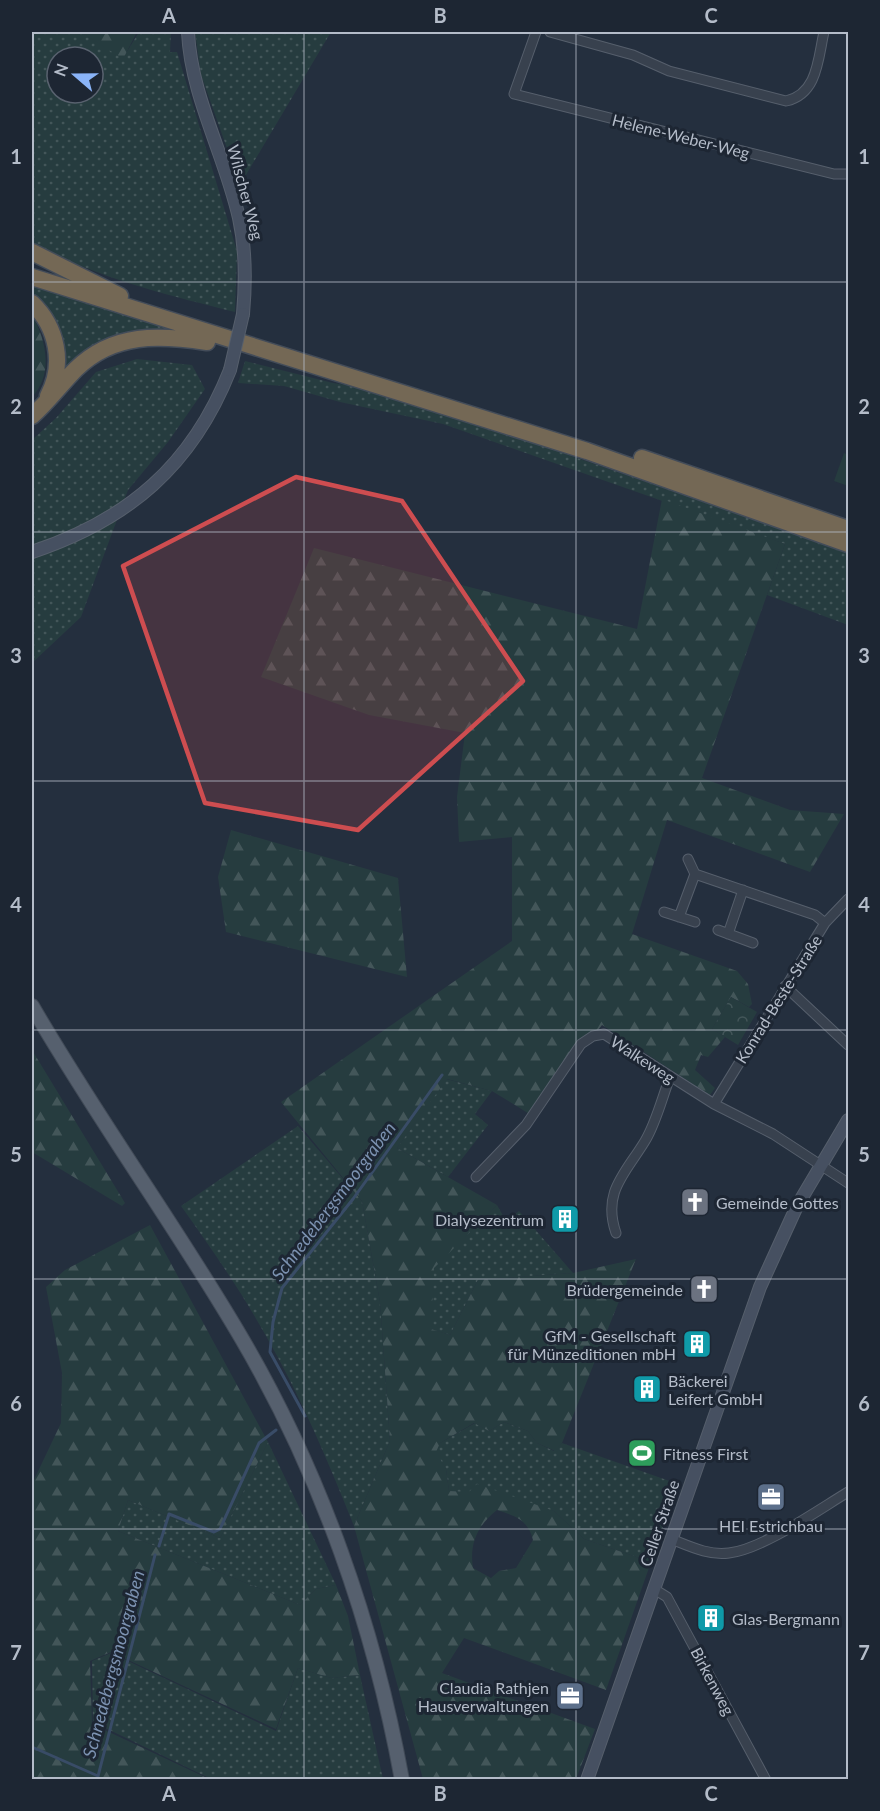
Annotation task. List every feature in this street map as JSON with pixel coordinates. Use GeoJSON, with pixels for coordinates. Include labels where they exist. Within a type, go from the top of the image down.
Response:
{"type":"FeatureCollection","features":[{"type":"Feature","properties":{"kind":"highway"},"geometry":{"type":"LineString","coordinates":[[32,252],[120,296]]}},
{"type":"Feature","properties":{"kind":"highway"},"geometry":{"type":"LineString","coordinates":[[32,267],[750,500],[849,544]]}},
{"type":"Feature","properties":{"kind":"highway"},"geometry":{"type":"LineString","coordinates":[[32,277],[262,351],[750,500]]}},
{"type":"Feature","properties":{"kind":"highway"},"geometry":{"type":"LineString","coordinates":[[32,303],[50,328],[57,354],[55,379],[35,413]]}},
{"type":"Feature","properties":{"kind":"highway"},"geometry":{"type":"LineString","coordinates":[[35,413],[86,360],[121,342],[162,336],[262,351]]}},
{"type":"Feature","properties":{"kind":"highway"},"geometry":{"type":"LineString","coordinates":[[769,508],[849,529]]}},
{"type":"Feature","properties":{"kind":"main road"},"geometry":{"type":"LineString","coordinates":[[32,1006],[86,1096],[210,1286],[243,1341],[294,1439],[324,1510],[360,1610],[383,1692],[402,1779]]}},
{"type":"Feature","properties":{"kind":"street","name":"Wilscher Weg"},"geometry":{"type":"LineString","coordinates":[[32,552],[94,526],[132,503],[156,484],[187,450],[204,425],[230,370],[243,314],[246,269],[242,234],[234,198],[195,79],[188,32]]}},
{"type":"Feature","properties":{"kind":"street","name":"Helene-Weber-Weg"},"geometry":{"type":"LineString","coordinates":[[536,32],[514,94],[834,174],[849,174]]}},
{"type":"Feature","properties":{"kind":"street"},"geometry":{"type":"LineString","coordinates":[[550,32],[633,55],[669,71],[786,101],[795,98],[810,87],[824,32]]}},
{"type":"Feature","properties":{"kind":"street"},"geometry":{"type":"LineString","coordinates":[[679,917],[695,874],[688,858]]}},
{"type":"Feature","properties":{"kind":"street"},"geometry":{"type":"LineString","coordinates":[[695,874],[815,915],[825,923]]}},
{"type":"Feature","properties":{"kind":"street"},"geometry":{"type":"LineString","coordinates":[[728,934],[743,890]]}},
{"type":"Feature","properties":{"kind":"street","name":"Konrad-Beste-Straße"},"geometry":{"type":"LineString","coordinates":[[714,1104],[825,923],[849,899]]}},
{"type":"Feature","properties":{"kind":"street"},"geometry":{"type":"LineString","coordinates":[[664,912],[695,922]]}},
{"type":"Feature","properties":{"kind":"street"},"geometry":{"type":"LineString","coordinates":[[718,930],[753,943]]}},
{"type":"Feature","properties":{"kind":"street"},"geometry":{"type":"LineString","coordinates":[[785,986],[849,1045]]}},
{"type":"Feature","properties":{"kind":"street","name":"Walkeweg"},"geometry":{"type":"LineString","coordinates":[[476,1178],[526,1125],[581,1044],[593,1036],[604,1034],[714,1104],[773,1134],[819,1166],[849,1183]]}},
{"type":"Feature","properties":{"kind":"street"},"geometry":{"type":"LineString","coordinates":[[616,1233],[610,1216],[614,1188],[645,1141],[670,1077]]}},
{"type":"Feature","properties":{"kind":"street","name":"Celler Straße"},"geometry":{"type":"LineString","coordinates":[[588,1779],[661,1593],[671,1539],[760,1287],[784,1231],[819,1166],[849,1120]]}},
{"type":"Feature","properties":{"kind":"street"},"geometry":{"type":"LineString","coordinates":[[671,1539],[712,1553],[737,1551],[769,1538],[849,1492]]}},
{"type":"Feature","properties":{"kind":"street","name":"Birkenweg"},"geometry":{"type":"LineString","coordinates":[[661,1593],[766,1779]]}},
{"type":"Feature","properties":{"kind":"highlighted area"},"geometry":{"type":"Polygon","coordinates":[[[296,477],[402,501],[523,681],[358,830],[205,803],[123,566],[296,477]]]}},
{"type":"Feature","properties":{"kind":"green space"},"geometry":{"type":"Polygon","coordinates":[[[32,32],[81,32],[102,45],[45,45],[45,105],[105,105],[105,47],[123,58],[139,32],[171,32],[170,52],[177,52],[237,251],[235,312],[157,292],[80,266],[32,243],[32,32]]]}},
{"type":"Feature","properties":{"kind":"green space"},"geometry":{"type":"Polygon","coordinates":[[[81,32],[137,32],[123,59],[105,47],[105,45],[81,32]]]}},
{"type":"Feature","properties":{"kind":"green space"},"geometry":{"type":"Polygon","coordinates":[[[195,32],[331,32],[240,185],[201,75],[195,32]]]}},
{"type":"Feature","properties":{"kind":"green space"},"geometry":{"type":"Polygon","coordinates":[[[32,282],[198,336],[145,332],[59,377],[32,297],[32,282]]]}},
{"type":"Feature","properties":{"kind":"green space"},"geometry":{"type":"Polygon","coordinates":[[[32,315],[41,335],[46,356],[43,378],[32,397],[32,315]]]}},
{"type":"Feature","properties":{"kind":"green space"},"geometry":{"type":"Polygon","coordinates":[[[137,359],[192,365],[205,389],[168,442],[128,490],[81,617],[32,663],[32,440],[56,418],[96,372],[137,359]]]}},
{"type":"Feature","properties":{"kind":"green space"},"geometry":{"type":"Polygon","coordinates":[[[245,361],[333,383],[361,387],[439,410],[848,552],[848,625],[767,595],[785,544],[443,424],[340,402],[284,386],[238,383],[245,361]]]}},
{"type":"Feature","properties":{"kind":"green space"},"geometry":{"type":"Polygon","coordinates":[[[844,453],[848,455],[848,486],[834,481],[844,453]]]}},
{"type":"Feature","properties":{"kind":"green space"},"geometry":{"type":"Polygon","coordinates":[[[662,499],[785,544],[702,778],[790,810],[844,814],[810,872],[667,820],[632,934],[737,971],[748,984],[752,1004],[749,1007],[731,997],[712,1029],[725,1037],[708,1057],[701,1055],[695,1070],[715,1088],[710,1095],[602,1025],[531,1115],[492,1091],[447,1079],[397,1148],[497,1205],[434,1268],[431,1329],[450,1335],[478,1280],[573,1273],[636,1259],[562,1443],[555,1451],[537,1443],[528,1431],[504,1422],[489,1431],[474,1423],[440,1443],[436,1452],[446,1469],[449,1491],[469,1492],[477,1484],[554,1511],[584,1539],[651,1562],[606,1690],[464,1638],[442,1673],[595,1729],[576,1779],[423,1779],[354,1526],[390,1441],[380,1302],[362,1201],[281,1102],[512,941],[512,837],[459,842],[457,797],[465,733],[369,715],[261,677],[314,548],[637,629],[662,499]],[[497,1510],[480,1528],[472,1550],[473,1568],[491,1578],[499,1571],[516,1568],[533,1540],[524,1523],[497,1510]]]}},
{"type":"Feature","properties":{"kind":"green space"},"geometry":{"type":"Polygon","coordinates":[[[231,830],[398,878],[407,977],[226,932],[218,877],[231,830]]]}},
{"type":"Feature","properties":{"kind":"green space"},"geometry":{"type":"Polygon","coordinates":[[[731,997],[757,1012],[738,1045],[712,1029],[731,997]]]}},
{"type":"Feature","properties":{"kind":"green space"},"geometry":{"type":"Polygon","coordinates":[[[32,1050],[125,1203],[122,1206],[32,1152],[32,1050]]]}},
{"type":"Feature","properties":{"kind":"green space"},"geometry":{"type":"Polygon","coordinates":[[[446,1079],[492,1091],[475,1114],[488,1125],[448,1177],[397,1148],[446,1079]]]}},
{"type":"Feature","properties":{"kind":"green space"},"geometry":{"type":"Polygon","coordinates":[[[298,1126],[362,1201],[380,1302],[390,1441],[354,1526],[313,1430],[279,1359],[236,1286],[181,1206],[298,1126]]]}},
{"type":"Feature","properties":{"kind":"green space"},"geometry":{"type":"Polygon","coordinates":[[[497,1205],[506,1221],[519,1211],[573,1273],[478,1280],[450,1335],[430,1329],[433,1268],[497,1205]]]}},
{"type":"Feature","properties":{"kind":"green space"},"geometry":{"type":"Polygon","coordinates":[[[150,1225],[268,1442],[220,1538],[128,1500],[118,1531],[300,1605],[316,1589],[336,1585],[348,1616],[360,1675],[331,1678],[298,1668],[276,1729],[111,1652],[90,1661],[92,1724],[209,1779],[32,1779],[32,1484],[61,1423],[62,1373],[46,1287],[65,1270],[150,1225]]]}},
{"type":"Feature","properties":{"kind":"green space"},"geometry":{"type":"Polygon","coordinates":[[[504,1422],[528,1431],[537,1443],[554,1451],[562,1443],[678,1484],[651,1562],[584,1539],[554,1511],[449,1491],[446,1469],[435,1452],[440,1443],[475,1423],[489,1431],[504,1422]]]}},
{"type":"Feature","properties":{"kind":"green space"},"geometry":{"type":"Polygon","coordinates":[[[268,1442],[336,1585],[316,1589],[300,1605],[118,1531],[128,1500],[220,1538],[268,1442]]]}},
{"type":"Feature","properties":{"kind":"green space"},"geometry":{"type":"Polygon","coordinates":[[[111,1653],[276,1731],[298,1668],[331,1678],[360,1675],[383,1779],[211,1779],[93,1722],[92,1661],[111,1653]]]}},
{"type":"Feature","properties":{"kind":"waterway","name":"Schnedebergsmoorgraben"},"geometry":{"type":"LineString","coordinates":[[305,1416],[270,1352],[273,1322],[282,1288],[353,1199],[442,1075]]}},
{"type":"Feature","properties":{"kind":"waterway","name":"Schnedebergsmoorgraben"},"geometry":{"type":"LineString","coordinates":[[159,1546],[169,1514],[214,1532],[220,1529],[259,1443],[276,1430]]}},
{"type":"Feature","properties":{"kind":"waterway","name":"Schnedebergsmoorgraben"},"geometry":{"type":"LineString","coordinates":[[97,1780],[155,1555]]}},
{"type":"Feature","properties":{"kind":"waterway"},"geometry":{"type":"LineString","coordinates":[[32,1747],[98,1776]]}},
{"type":"Feature","properties":{"kind":"place","name":"Gemeinde Gottes"},"geometry":{"type":"Point","coordinates":[695,1202]}},
{"type":"Feature","properties":{"kind":"place","name":"Dialysezentrum"},"geometry":{"type":"Point","coordinates":[565,1219]}},
{"type":"Feature","properties":{"kind":"place","name":"Brüdergemeinde"},"geometry":{"type":"Point","coordinates":[704,1289]}},
{"type":"Feature","properties":{"kind":"place","name":"GfM - Gesellschaft für Münzeditionen mbH"},"geometry":{"type":"Point","coordinates":[697,1344]}},
{"type":"Feature","properties":{"kind":"place","name":"Bäckerei Leifert GmbH"},"geometry":{"type":"Point","coordinates":[647,1389]}},
{"type":"Feature","properties":{"kind":"place","name":"Fitness First"},"geometry":{"type":"Point","coordinates":[642,1453]}},
{"type":"Feature","properties":{"kind":"place","name":"HEI Estrichbau"},"geometry":{"type":"Point","coordinates":[771,1497]}},
{"type":"Feature","properties":{"kind":"place","name":"Glas-Bergmann"},"geometry":{"type":"Point","coordinates":[711,1618]}},
{"type":"Feature","properties":{"kind":"place","name":"Claudia Rathjen Hausverwaltungen"},"geometry":{"type":"Point","coordinates":[570,1696]}}]}
